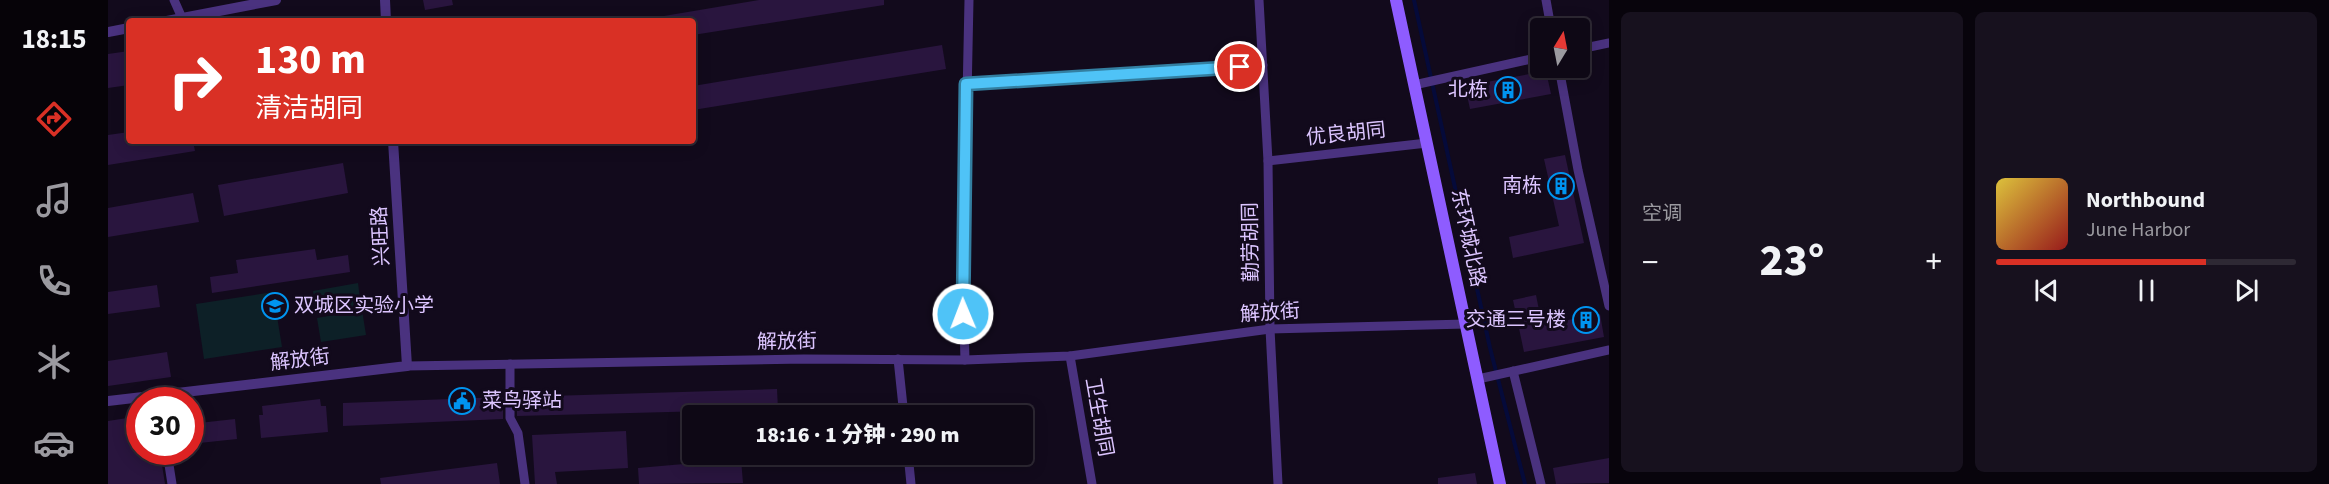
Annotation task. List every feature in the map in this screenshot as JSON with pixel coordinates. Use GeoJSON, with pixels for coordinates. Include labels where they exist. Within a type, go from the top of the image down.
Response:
{"type":"FeatureCollection","features":[{"type":"Feature","properties":{"kind":"main road","name":"东环城北路"},"geometry":{"type":"LineString","coordinates":[[1396,0],[1426,82],[1427,143],[1500,484]]}},
{"type":"Feature","properties":{"kind":"street"},"geometry":{"type":"LineString","coordinates":[[174,0],[182,18],[276,0]]}},
{"type":"Feature","properties":{"kind":"street"},"geometry":{"type":"LineString","coordinates":[[385,0],[387,18]]}},
{"type":"Feature","properties":{"kind":"street"},"geometry":{"type":"LineString","coordinates":[[965,360],[963,292],[969,0]]}},
{"type":"Feature","properties":{"kind":"street","name":"勤劳胡同"},"geometry":{"type":"LineString","coordinates":[[1259,0],[1268,161],[1270,329],[1278,484]]}},
{"type":"Feature","properties":{"kind":"street"},"geometry":{"type":"LineString","coordinates":[[1546,0],[1549,18]]}},
{"type":"Feature","properties":{"kind":"street"},"geometry":{"type":"LineString","coordinates":[[108,32],[126,29]]}},
{"type":"Feature","properties":{"kind":"street"},"geometry":{"type":"LineString","coordinates":[[1590,47],[1609,43]]}},
{"type":"Feature","properties":{"kind":"street"},"geometry":{"type":"LineString","coordinates":[[1426,82],[1530,59]]}},
{"type":"Feature","properties":{"kind":"street"},"geometry":{"type":"LineString","coordinates":[[966,84],[1263,65]]}},
{"type":"Feature","properties":{"kind":"street"},"geometry":{"type":"LineString","coordinates":[[1561,78],[1578,170],[1609,306]]}},
{"type":"Feature","properties":{"kind":"street","name":"优良胡同"},"geometry":{"type":"LineString","coordinates":[[1268,161],[1427,143]]}},
{"type":"Feature","properties":{"kind":"street","name":"兴旺路"},"geometry":{"type":"LineString","coordinates":[[393,144],[407,366]]}},
{"type":"Feature","properties":{"kind":"street","name":"解放街"},"geometry":{"type":"LineString","coordinates":[[204,392],[407,366],[965,360],[1070,356],[1270,329],[1466,324]]}},
{"type":"Feature","properties":{"kind":"street"},"geometry":{"type":"LineString","coordinates":[[1478,379],[1609,350]]}},
{"type":"Feature","properties":{"kind":"street","name":"卫生胡同"},"geometry":{"type":"LineString","coordinates":[[1070,356],[1092,484]]}},
{"type":"Feature","properties":{"kind":"street"},"geometry":{"type":"LineString","coordinates":[[898,359],[902,405]]}},
{"type":"Feature","properties":{"kind":"street"},"geometry":{"type":"LineString","coordinates":[[510,364],[510,418],[518,433],[525,484]]}},
{"type":"Feature","properties":{"kind":"street"},"geometry":{"type":"LineString","coordinates":[[1513,371],[1541,484]]}},
{"type":"Feature","properties":{"kind":"street","name":"解放街"},"geometry":{"type":"LineString","coordinates":[[108,402],[126,401]]}},
{"type":"Feature","properties":{"kind":"street"},"geometry":{"type":"LineString","coordinates":[[169,465],[172,484]]}},
{"type":"Feature","properties":{"kind":"street"},"geometry":{"type":"LineString","coordinates":[[909,465],[910,484]]}},
{"type":"Feature","properties":{"kind":"shaded area"},"geometry":{"type":"Polygon","coordinates":[[[358,283],[361,307],[317,315],[313,291],[358,283]]]}},
{"type":"Feature","properties":{"kind":"shaded area"},"geometry":{"type":"Polygon","coordinates":[[[273,292],[282,347],[204,359],[196,304],[273,292]]]}},
{"type":"Feature","properties":{"kind":"shaded area"},"geometry":{"type":"Polygon","coordinates":[[[362,310],[366,335],[321,342],[317,318],[362,310]]]}},
{"type":"Feature","properties":{"kind":"building"},"geometry":{"type":"Polygon","coordinates":[[[423,0],[452,0],[453,5],[425,10],[423,0]]]}},
{"type":"Feature","properties":{"kind":"building"},"geometry":{"type":"Polygon","coordinates":[[[759,0],[884,0],[884,5],[696,35],[696,18],[664,18],[664,16],[759,0]]]}},
{"type":"Feature","properties":{"kind":"building"},"geometry":{"type":"Polygon","coordinates":[[[942,45],[946,69],[696,110],[696,86],[942,45]]]}},
{"type":"Feature","properties":{"kind":"building"},"geometry":{"type":"Polygon","coordinates":[[[126,51],[126,85],[108,88],[108,54],[126,51]]]}},
{"type":"Feature","properties":{"kind":"building","name":"北栋"},"geometry":{"type":"Polygon","coordinates":[[[1530,74],[1530,78],[1548,78],[1551,94],[1470,109],[1465,86],[1530,74]]]}},
{"type":"Feature","properties":{"kind":"building"},"geometry":{"type":"Polygon","coordinates":[[[126,132],[126,144],[194,144],[195,151],[108,165],[108,135],[126,132]]]}},
{"type":"Feature","properties":{"kind":"building"},"geometry":{"type":"Polygon","coordinates":[[[1565,155],[1584,243],[1513,258],[1509,237],[1559,226],[1544,159],[1565,155]]]}},
{"type":"Feature","properties":{"kind":"building"},"geometry":{"type":"Polygon","coordinates":[[[343,163],[348,193],[224,216],[218,185],[343,163]]]}},
{"type":"Feature","properties":{"kind":"building"},"geometry":{"type":"Polygon","coordinates":[[[193,193],[199,222],[108,237],[108,208],[193,193]]]}},
{"type":"Feature","properties":{"kind":"building"},"geometry":{"type":"Polygon","coordinates":[[[315,249],[317,260],[348,255],[350,272],[212,293],[210,277],[238,273],[236,260],[315,249]]]}},
{"type":"Feature","properties":{"kind":"building"},"geometry":{"type":"Polygon","coordinates":[[[157,285],[160,307],[108,314],[108,292],[157,285]]]}},
{"type":"Feature","properties":{"kind":"building","name":"交通三号楼"},"geometry":{"type":"Polygon","coordinates":[[[1536,295],[1542,325],[1600,314],[1604,337],[1524,352],[1513,300],[1536,295]]]}},
{"type":"Feature","properties":{"kind":"building"},"geometry":{"type":"Polygon","coordinates":[[[167,352],[171,377],[108,386],[108,361],[167,352]]]}},
{"type":"Feature","properties":{"kind":"building"},"geometry":{"type":"Polygon","coordinates":[[[777,389],[778,405],[682,405],[682,412],[517,416],[517,397],[777,389]]]}},
{"type":"Feature","properties":{"kind":"building"},"geometry":{"type":"Polygon","coordinates":[[[503,397],[503,419],[343,426],[343,403],[503,397]]]}},
{"type":"Feature","properties":{"kind":"building"},"geometry":{"type":"Polygon","coordinates":[[[320,399],[321,406],[326,406],[328,432],[261,438],[259,415],[263,415],[262,406],[320,399]]]}},
{"type":"Feature","properties":{"kind":"building"},"geometry":{"type":"Polygon","coordinates":[[[126,418],[126,465],[162,465],[165,484],[108,484],[108,421],[126,418]]]}},
{"type":"Feature","properties":{"kind":"building"},"geometry":{"type":"Polygon","coordinates":[[[235,419],[237,439],[204,443],[204,422],[235,419]]]}},
{"type":"Feature","properties":{"kind":"building"},"geometry":{"type":"Polygon","coordinates":[[[626,431],[628,468],[555,472],[557,484],[535,484],[532,435],[626,431]]]}},
{"type":"Feature","properties":{"kind":"building"},"geometry":{"type":"Polygon","coordinates":[[[1609,458],[1609,483],[1556,484],[1553,468],[1609,458]]]}},
{"type":"Feature","properties":{"kind":"building"},"geometry":{"type":"Polygon","coordinates":[[[497,463],[500,484],[381,484],[380,478],[497,463]]]}},
{"type":"Feature","properties":{"kind":"building"},"geometry":{"type":"Polygon","coordinates":[[[682,464],[742,465],[743,483],[639,484],[638,468],[682,464]]]}},
{"type":"Feature","properties":{"kind":"building"},"geometry":{"type":"Polygon","coordinates":[[[1475,473],[1477,484],[1438,484],[1438,478],[1475,473]]]}},
{"type":"Feature","properties":{"kind":"waterway"},"geometry":{"type":"LineString","coordinates":[[1414,0],[1490,348],[1525,484]]}},
{"type":"Feature","properties":{"kind":"place","name":"北栋"},"geometry":{"type":"Point","coordinates":[1508,90]}},
{"type":"Feature","properties":{"kind":"place","name":"南栋"},"geometry":{"type":"Point","coordinates":[1561,186]}},
{"type":"Feature","properties":{"kind":"place","name":"双城区实验小学"},"geometry":{"type":"Point","coordinates":[275,306]}},
{"type":"Feature","properties":{"kind":"place","name":"交通三号楼"},"geometry":{"type":"Point","coordinates":[1586,320]}},
{"type":"Feature","properties":{"kind":"place","name":"菜鸟驿站"},"geometry":{"type":"Point","coordinates":[462,401]}},
{"type":"Feature","properties":{"kind":"route"},"geometry":{"type":"LineString","coordinates":[[963,314],[966,84],[1240,67]]}}]}
